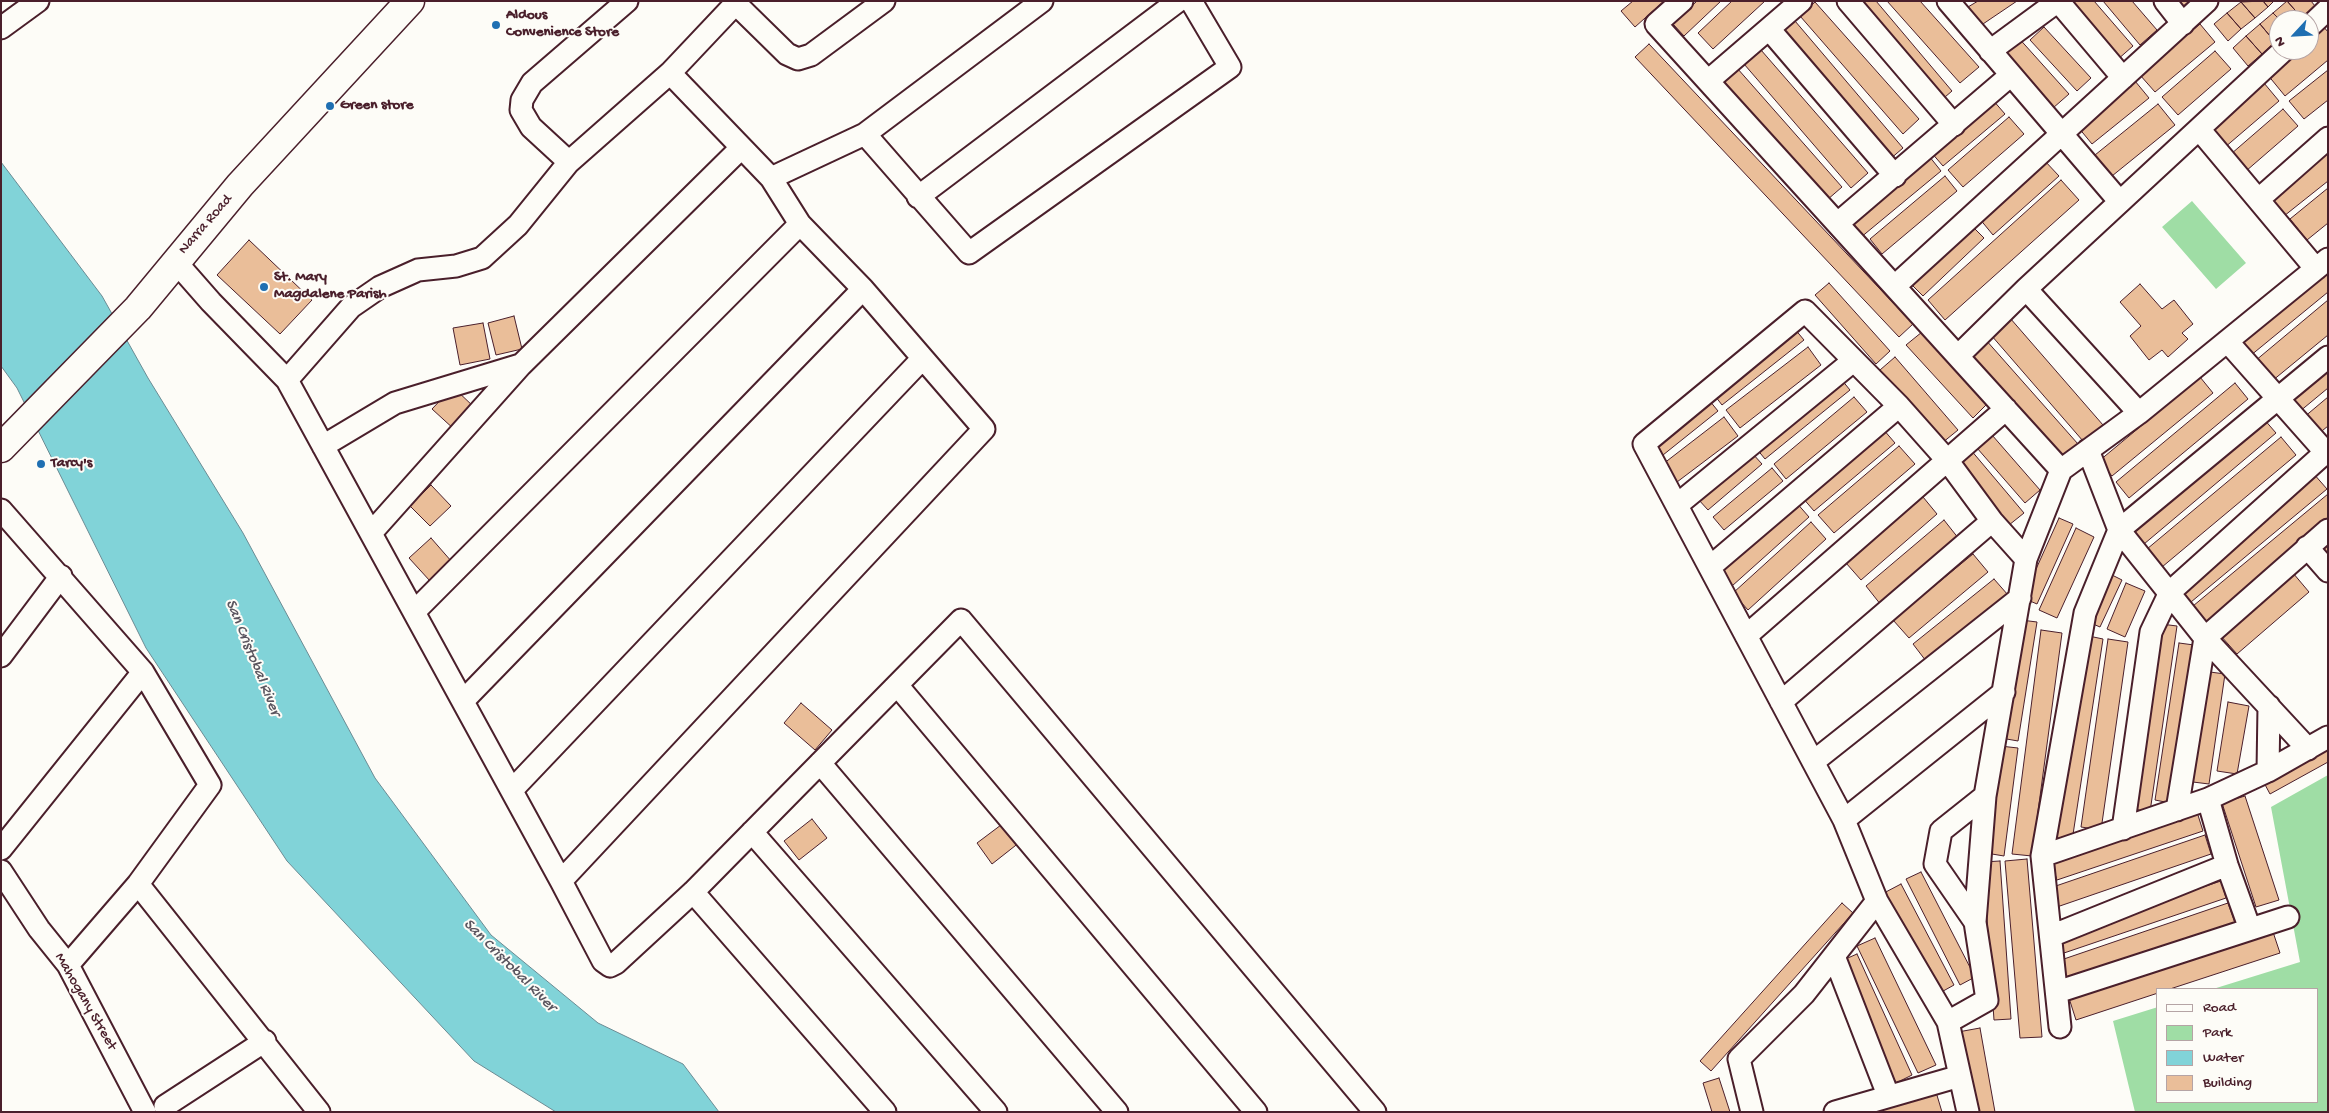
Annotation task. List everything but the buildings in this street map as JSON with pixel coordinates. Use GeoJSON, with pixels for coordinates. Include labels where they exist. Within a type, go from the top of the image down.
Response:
{"type":"FeatureCollection","features":[{"type":"Feature","properties":{"kind":"main road","name":"Narra Road"},"geometry":{"type":"LineString","coordinates":[[1,448],[138,308],[175,261],[240,185],[410,1]]}},
{"type":"Feature","properties":{"kind":"street"},"geometry":{"type":"LineString","coordinates":[[1,28],[38,1]]}},
{"type":"Feature","properties":{"kind":"street"},"geometry":{"type":"LineString","coordinates":[[569,162],[531,127],[520,110],[522,100],[532,83],[627,1]]}},
{"type":"Feature","properties":{"kind":"street"},"geometry":{"type":"LineString","coordinates":[[287,380],[351,307],[380,287],[418,270],[456,266],[482,258],[518,225],[569,162],[670,73],[735,2],[786,54],[798,59],[811,55],[884,1]]}},
{"type":"Feature","properties":{"kind":"street"},"geometry":{"type":"LineString","coordinates":[[771,178],[865,134],[1042,1]]}},
{"type":"Feature","properties":{"kind":"street"},"geometry":{"type":"LineString","coordinates":[[918,197],[1178,1]]}},
{"type":"Feature","properties":{"kind":"street"},"geometry":{"type":"LineString","coordinates":[[865,134],[918,197],[969,253],[1230,66],[1190,1]]}},
{"type":"Feature","properties":{"kind":"street"},"geometry":{"type":"LineString","coordinates":[[1682,1],[1656,24],[2061,470]]}},
{"type":"Feature","properties":{"kind":"street"},"geometry":{"type":"LineString","coordinates":[[1708,81],[1800,1]]}},
{"type":"Feature","properties":{"kind":"street"},"geometry":{"type":"LineString","coordinates":[[1848,1],[1954,125]]}},
{"type":"Feature","properties":{"kind":"street"},"geometry":{"type":"LineString","coordinates":[[1948,1],[2120,202]]}},
{"type":"Feature","properties":{"kind":"street"},"geometry":{"type":"LineString","coordinates":[[1990,51],[2058,1],[2124,78]]}},
{"type":"Feature","properties":{"kind":"street"},"geometry":{"type":"LineString","coordinates":[[2165,1],[2182,24]]}},
{"type":"Feature","properties":{"kind":"street"},"geometry":{"type":"LineString","coordinates":[[1895,286],[2207,1]]}},
{"type":"Feature","properties":{"kind":"street"},"geometry":{"type":"LineString","coordinates":[[1768,29],[1894,176]]}},
{"type":"Feature","properties":{"kind":"street"},"geometry":{"type":"LineString","coordinates":[[1958,356],[2026,289],[2273,60]]}},
{"type":"Feature","properties":{"kind":"street"},"geometry":{"type":"LineString","coordinates":[[561,881],[984,429],[863,289],[800,224],[771,178],[740,148],[670,73]]}},
{"type":"Feature","properties":{"kind":"street"},"geometry":{"type":"LineString","coordinates":[[1838,223],[2011,75]]}},
{"type":"Feature","properties":{"kind":"street"},"geometry":{"type":"LineString","coordinates":[[1948,1022],[1987,1000],[1975,922],[1985,796],[2026,559],[2061,470],[2139,413],[2322,264],[2259,198],[2199,129]]}},
{"type":"Feature","properties":{"kind":"street"},"geometry":{"type":"LineString","coordinates":[[2259,198],[2328,138]]}},
{"type":"Feature","properties":{"kind":"street"},"geometry":{"type":"LineString","coordinates":[[371,533],[521,365],[740,148]]}},
{"type":"Feature","properties":{"kind":"street"},"geometry":{"type":"LineString","coordinates":[[414,612],[800,224]]}},
{"type":"Feature","properties":{"kind":"street"},"geometry":{"type":"LineString","coordinates":[[175,261],[211,302],[287,380],[512,790],[598,954],[610,966],[622,959],[693,892],[961,620],[1375,1112]]}},
{"type":"Feature","properties":{"kind":"street"},"geometry":{"type":"LineString","coordinates":[[463,701],[863,289]]}},
{"type":"Feature","properties":{"kind":"street"},"geometry":{"type":"LineString","coordinates":[[2026,289],[2139,413]]}},
{"type":"Feature","properties":{"kind":"street"},"geometry":{"type":"LineString","coordinates":[[1968,1112],[1948,1022],[1877,901],[1844,820],[1644,444],[1805,311],[1899,406],[1946,460],[1992,521],[2026,559]]}},
{"type":"Feature","properties":{"kind":"street"},"geometry":{"type":"LineString","coordinates":[[2122,829],[2151,632],[2170,592],[2327,452],[2227,341]]}},
{"type":"Feature","properties":{"kind":"street"},"geometry":{"type":"LineString","coordinates":[[2060,1027],[2042,856],[2085,612],[2119,530],[2328,357]]}},
{"type":"Feature","properties":{"kind":"street"},"geometry":{"type":"LineString","coordinates":[[512,790],[922,359]]}},
{"type":"Feature","properties":{"kind":"street"},"geometry":{"type":"LineString","coordinates":[[1677,505],[1853,361]]}},
{"type":"Feature","properties":{"kind":"street"},"geometry":{"type":"LineString","coordinates":[[323,446],[395,402],[521,365]]}},
{"type":"Feature","properties":{"kind":"street"},"geometry":{"type":"LineString","coordinates":[[1710,567],[1899,406]]}},
{"type":"Feature","properties":{"kind":"street"},"geometry":{"type":"LineString","coordinates":[[1746,636],[2006,409]]}},
{"type":"Feature","properties":{"kind":"street"},"geometry":{"type":"LineString","coordinates":[[2088,450],[2119,530],[2170,592],[2204,638],[2308,750]]}},
{"type":"Feature","properties":{"kind":"street"},"geometry":{"type":"LineString","coordinates":[[1,510],[61,576],[143,672],[210,785],[138,884],[68,965]]}},
{"type":"Feature","properties":{"kind":"street"},"geometry":{"type":"LineString","coordinates":[[1781,702],[1992,521]]}},
{"type":"Feature","properties":{"kind":"street"},"geometry":{"type":"LineString","coordinates":[[2177,810],[2204,638],[2328,530]]}},
{"type":"Feature","properties":{"kind":"street"},"geometry":{"type":"LineString","coordinates":[[2307,547],[2328,571]]}},
{"type":"Feature","properties":{"kind":"street"},"geometry":{"type":"LineString","coordinates":[[1,656],[61,576]]}},
{"type":"Feature","properties":{"kind":"street"},"geometry":{"type":"LineString","coordinates":[[1813,762],[2020,598]]}},
{"type":"Feature","properties":{"kind":"street"},"geometry":{"type":"LineString","coordinates":[[1,849],[143,672]]}},
{"type":"Feature","properties":{"kind":"street"},"geometry":{"type":"LineString","coordinates":[[897,685],[1256,1112]]}},
{"type":"Feature","properties":{"kind":"street"},"geometry":{"type":"LineString","coordinates":[[1844,820],[2004,692]]}},
{"type":"Feature","properties":{"kind":"street"},"geometry":{"type":"LineString","coordinates":[[2268,771],[2269,706]]}},
{"type":"Feature","properties":{"kind":"street"},"geometry":{"type":"LineString","coordinates":[[2042,856],[2208,800],[2268,771],[2328,737]]}},
{"type":"Feature","properties":{"kind":"street"},"geometry":{"type":"LineString","coordinates":[[820,763],[1117,1112]]}},
{"type":"Feature","properties":{"kind":"street"},"geometry":{"type":"LineString","coordinates":[[1975,922],[1936,864],[1941,831],[1985,796]]}},
{"type":"Feature","properties":{"kind":"street"},"geometry":{"type":"LineString","coordinates":[[2208,800],[2227,865],[2250,929]]}},
{"type":"Feature","properties":{"kind":"street"},"geometry":{"type":"LineString","coordinates":[[752,832],[996,1112]]}},
{"type":"Feature","properties":{"kind":"street"},"geometry":{"type":"LineString","coordinates":[[2050,936],[2227,865]]}},
{"type":"Feature","properties":{"kind":"street","name":"Mahogany Street"},"geometry":{"type":"LineString","coordinates":[[1,871],[39,929],[68,965],[155,1109]]}},
{"type":"Feature","properties":{"kind":"street"},"geometry":{"type":"LineString","coordinates":[[138,884],[265,1041],[319,1112]]}},
{"type":"Feature","properties":{"kind":"street"},"geometry":{"type":"LineString","coordinates":[[693,892],[885,1112]]}},
{"type":"Feature","properties":{"kind":"street"},"geometry":{"type":"LineString","coordinates":[[1752,1112],[1739,1059],[1804,994],[1877,901]]}},
{"type":"Feature","properties":{"kind":"street"},"geometry":{"type":"LineString","coordinates":[[2057,992],[2288,916]]}},
{"type":"Feature","properties":{"kind":"street"},"geometry":{"type":"LineString","coordinates":[[1834,956],[1888,1095]]}},
{"type":"Feature","properties":{"kind":"street"},"geometry":{"type":"LineString","coordinates":[[155,1109],[265,1041]]}},
{"type":"Feature","properties":{"kind":"street"},"geometry":{"type":"LineString","coordinates":[[1835,1112],[1888,1095],[1960,1076]]}},
{"type":"Feature","properties":{"kind":"green space"},"geometry":{"type":"Polygon","coordinates":[[[2192,201],[2246,263],[2216,289],[2162,227],[2192,201]]]}},
{"type":"Feature","properties":{"kind":"green space"},"geometry":{"type":"Polygon","coordinates":[[[2328,775],[2328,1112],[2135,1112],[2113,1021],[2156,1008],[2156,1103],[2319,1103],[2319,988],[2216,988],[2300,962],[2271,807],[2328,775]]]}},
{"type":"Feature","properties":{"kind":"water","name":"San Cristobal River"},"geometry":{"type":"Polygon","coordinates":[[[1,162],[102,296],[148,378],[243,533],[375,778],[491,935],[598,1023],[683,1064],[719,1112],[556,1112],[474,1061],[287,861],[146,648],[17,388],[1,366],[1,162]]]}},
{"type":"Feature","properties":{"kind":"place","name":"Aldous Convenience Store"},"geometry":{"type":"Point","coordinates":[496,25]}},
{"type":"Feature","properties":{"kind":"place","name":"Green store"},"geometry":{"type":"Point","coordinates":[330,106]}},
{"type":"Feature","properties":{"kind":"place","name":"St. Mary Magdalene Parish"},"geometry":{"type":"Point","coordinates":[264,287]}},
{"type":"Feature","properties":{"kind":"place","name":"Tarcy's"},"geometry":{"type":"Point","coordinates":[41,464]}}]}
